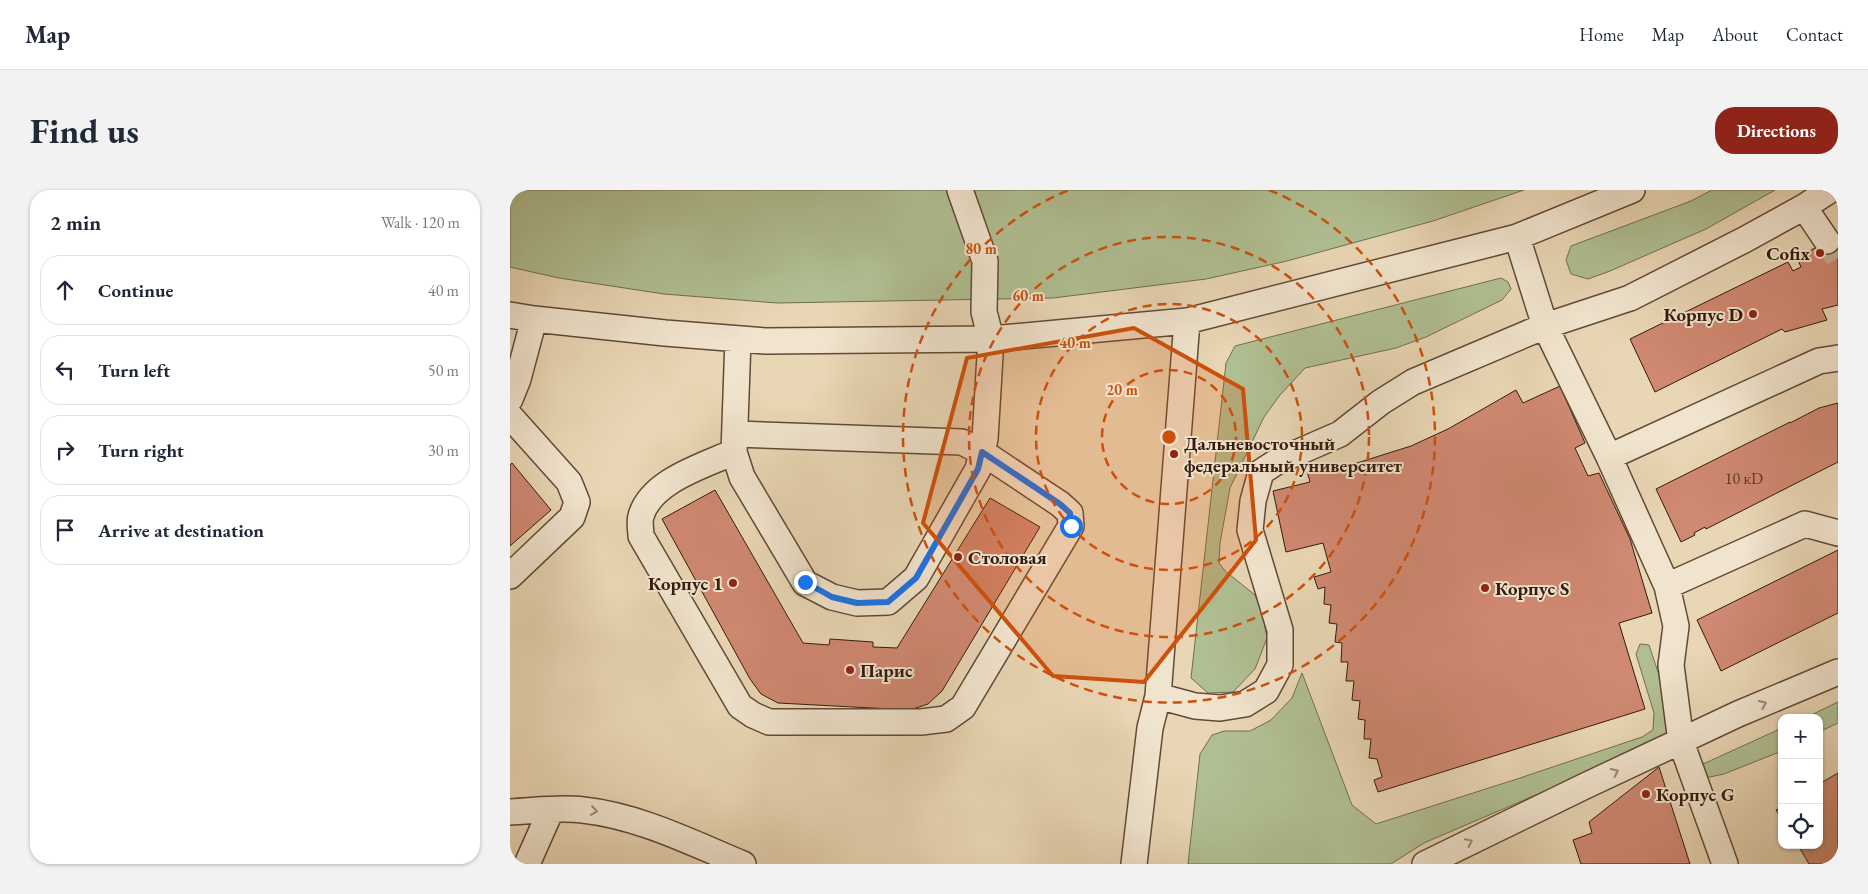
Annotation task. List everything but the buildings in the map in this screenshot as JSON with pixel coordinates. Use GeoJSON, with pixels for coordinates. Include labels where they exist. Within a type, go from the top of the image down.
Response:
{"type":"FeatureCollection","features":[{"type":"Feature","properties":{"kind":"street"},"geometry":{"type":"LineString","coordinates":[[738,339],[734,443],[742,477],[805,582],[832,597],[857,603],[888,602],[916,578],[978,469],[985,439],[991,339],[984,312],[985,261],[960,190]]}},
{"type":"Feature","properties":{"kind":"street"},"geometry":{"type":"LineString","coordinates":[[510,315],[534,319],[766,341],[991,339],[1187,321],[1517,237],[1632,190]]}},
{"type":"Feature","properties":{"kind":"street"},"geometry":{"type":"LineString","coordinates":[[1158,696],[1196,706],[1220,708],[1245,704],[1266,691],[1280,665],[1280,630],[1250,530],[1252,502],[1261,472],[1278,461],[1340,434],[1381,402],[1413,382],[1546,326],[1630,298],[1744,240],[1804,207],[1830,190]]}},
{"type":"Feature","properties":{"kind":"street"},"geometry":{"type":"LineString","coordinates":[[1804,207],[1827,241]]}},
{"type":"Feature","properties":{"kind":"street"},"geometry":{"type":"LineString","coordinates":[[1517,237],[1546,326],[1609,457],[1666,586],[1676,626],[1671,665],[1681,742],[1724,864]]}},
{"type":"Feature","properties":{"kind":"street"},"geometry":{"type":"LineString","coordinates":[[510,399],[518,380],[534,319]]}},
{"type":"Feature","properties":{"kind":"street"},"geometry":{"type":"LineString","coordinates":[[1134,864],[1150,728],[1158,696],[1187,321]]}},
{"type":"Feature","properties":{"kind":"street"},"geometry":{"type":"LineString","coordinates":[[1609,457],[1819,361],[1838,358]]}},
{"type":"Feature","properties":{"kind":"street"},"geometry":{"type":"LineString","coordinates":[[510,416],[569,482],[576,502],[572,517],[510,576]]}},
{"type":"Feature","properties":{"kind":"street"},"geometry":{"type":"LineString","coordinates":[[962,442],[982,452],[1060,504],[1070,513],[1071,526],[963,707],[946,719],[921,722],[769,722],[753,715],[740,706],[641,536],[640,518],[648,501],[665,484],[734,443],[962,442]]}},
{"type":"Feature","properties":{"kind":"street"},"geometry":{"type":"LineString","coordinates":[[1666,586],[1805,524],[1838,533]]}},
{"type":"Feature","properties":{"kind":"street"},"geometry":{"type":"LineString","coordinates":[[1425,864],[1738,714],[1838,672]]}},
{"type":"Feature","properties":{"kind":"street"},"geometry":{"type":"LineString","coordinates":[[510,812],[581,809],[612,814],[660,829],[743,864]]}},
{"type":"Feature","properties":{"kind":"street"},"geometry":{"type":"LineString","coordinates":[[527,864],[552,810]]}},
{"type":"Feature","properties":{"kind":"highlighted area"},"geometry":{"type":"Polygon","coordinates":[[[1134,328],[1243,389],[1256,540],[1144,682],[1053,676],[923,523],[967,358],[1134,328]]]}},
{"type":"Feature","properties":{"kind":"green space"},"geometry":{"type":"Polygon","coordinates":[[[510,190],[1524,190],[1433,221],[1287,261],[1206,279],[1053,298],[777,303],[664,294],[559,278],[510,267],[510,190]]]}},
{"type":"Feature","properties":{"kind":"green space"},"geometry":{"type":"Polygon","coordinates":[[[1712,190],[1775,190],[1706,229],[1610,271],[1588,279],[1571,274],[1566,260],[1571,246],[1691,201],[1712,190]]]}},
{"type":"Feature","properties":{"kind":"green space"},"geometry":{"type":"Polygon","coordinates":[[[1501,278],[1508,282],[1511,289],[1502,300],[1426,337],[1396,348],[1305,368],[1280,395],[1264,417],[1230,488],[1220,543],[1219,563],[1225,571],[1255,595],[1262,611],[1267,638],[1255,669],[1233,692],[1208,693],[1191,678],[1226,363],[1235,346],[1501,278]]]}},
{"type":"Feature","properties":{"kind":"green space"},"geometry":{"type":"Polygon","coordinates":[[[1640,644],[1649,645],[1666,701],[1666,735],[1650,746],[1424,843],[1391,864],[1188,864],[1200,754],[1212,735],[1224,731],[1250,731],[1271,720],[1292,698],[1302,673],[1352,805],[1376,824],[1642,737],[1653,730],[1654,713],[1636,654],[1640,644]]]}},
{"type":"Feature","properties":{"kind":"green space"},"geometry":{"type":"Polygon","coordinates":[[[1838,702],[1838,723],[1823,730],[1823,714],[1813,714],[1838,702]]]}},
{"type":"Feature","properties":{"kind":"green space"},"geometry":{"type":"Polygon","coordinates":[[[1778,730],[1778,753],[1724,774],[1705,778],[1701,765],[1778,730]]]}},
{"type":"Feature","properties":{"kind":"tunnel"},"geometry":{"type":"LineString","coordinates":[[1827,241],[1838,258]]}},
{"type":"Feature","properties":{"kind":"place","name":"Cofix"},"geometry":{"type":"Point","coordinates":[1820,253]}},
{"type":"Feature","properties":{"kind":"place","name":"Корпус D"},"geometry":{"type":"Point","coordinates":[1753,314]}},
{"type":"Feature","properties":{"kind":"place","name":"Дальневосточный федеральный университет"},"geometry":{"type":"Point","coordinates":[1174,454]}},
{"type":"Feature","properties":{"kind":"place","name":"Столовая"},"geometry":{"type":"Point","coordinates":[958,557]}},
{"type":"Feature","properties":{"kind":"place","name":"Корпус 1"},"geometry":{"type":"Point","coordinates":[733,583]}},
{"type":"Feature","properties":{"kind":"place","name":"Корпус S"},"geometry":{"type":"Point","coordinates":[1485,588]}},
{"type":"Feature","properties":{"kind":"place","name":"Парис"},"geometry":{"type":"Point","coordinates":[850,670]}},
{"type":"Feature","properties":{"kind":"place","name":"Корпус G"},"geometry":{"type":"Point","coordinates":[1646,794]}},
{"type":"Feature","properties":{"kind":"route"},"geometry":{"type":"LineString","coordinates":[[805,582],[832,597],[857,603],[888,602],[916,578],[978,469],[982,452],[1060,504],[1070,513],[1071,526]]}}]}
